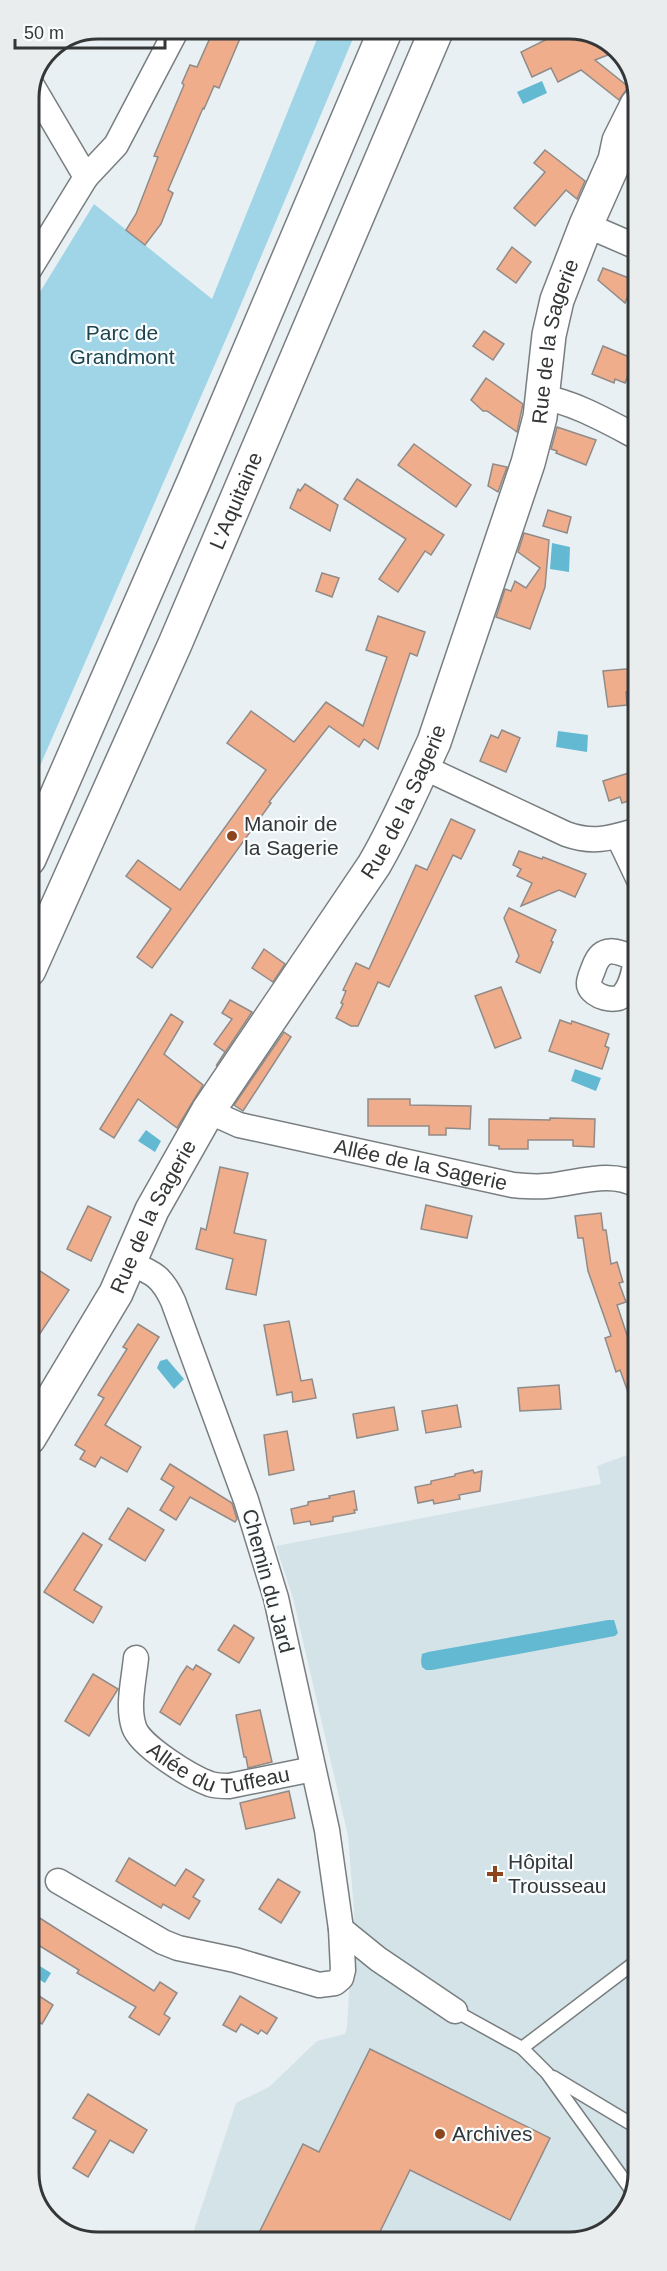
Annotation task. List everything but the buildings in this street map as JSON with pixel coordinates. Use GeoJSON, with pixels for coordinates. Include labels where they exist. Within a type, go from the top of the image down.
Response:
{"type":"FeatureCollection","features":[{"type":"Feature","properties":{"kind":"main road"},"geometry":{"type":"LineString","coordinates":[[39,837],[382,39]]}},
{"type":"Feature","properties":{"kind":"main road","name":"L'Aquitaine"},"geometry":{"type":"LineString","coordinates":[[39,948],[184,624],[433,39]]}},
{"type":"Feature","properties":{"kind":"main road","name":"Rue de la Sagerie"},"geometry":{"type":"LineString","coordinates":[[39,1421],[105,1312],[130,1263],[152,1210],[208,1111],[374,865],[423,767],[434,742],[528,463],[543,398],[549,335],[557,300],[628,123]]}},
{"type":"Feature","properties":{"kind":"street"},"geometry":{"type":"LineString","coordinates":[[39,254],[86,177],[116,145],[172,39]]}},
{"type":"Feature","properties":{"kind":"street"},"geometry":{"type":"LineString","coordinates":[[39,97],[86,177]]}},
{"type":"Feature","properties":{"kind":"street"},"geometry":{"type":"LineString","coordinates":[[586,225],[628,243]]}},
{"type":"Feature","properties":{"kind":"street"},"geometry":{"type":"LineString","coordinates":[[543,398],[552,398],[628,432]]}},
{"type":"Feature","properties":{"kind":"street"},"geometry":{"type":"LineString","coordinates":[[423,767],[583,840],[596,840],[628,833]]}},
{"type":"Feature","properties":{"kind":"street","name":"Allée de la Sagerie"},"geometry":{"type":"LineString","coordinates":[[208,1111],[239,1125],[513,1185],[544,1187],[614,1177],[628,1180]]}},
{"type":"Feature","properties":{"kind":"street","name":"Chemin du Jard"},"geometry":{"type":"LineString","coordinates":[[58,1881],[163,1942],[178,1948],[235,1960],[319,1985],[335,1983],[341,1978],[343,1970],[340,1929],[327,1830],[276,1598],[246,1500],[166,1287],[159,1276],[130,1263]]}},
{"type":"Feature","properties":{"kind":"street","name":"Allée du Tuffeau"},"geometry":{"type":"LineString","coordinates":[[136,1658],[131,1710],[134,1730],[148,1746],[165,1758],[200,1779],[218,1786],[229,1786],[314,1768]]}},
{"type":"Feature","properties":{"kind":"street"},"geometry":{"type":"LineString","coordinates":[[340,1929],[378,1959],[455,2011]]}},
{"type":"Feature","properties":{"kind":"lane"},"geometry":{"type":"LineString","coordinates":[[522,2048],[628,1968]]}},
{"type":"Feature","properties":{"kind":"lane"},"geometry":{"type":"LineString","coordinates":[[455,2011],[522,2048],[547,2073],[627,2184]]}},
{"type":"Feature","properties":{"kind":"lane"},"geometry":{"type":"LineString","coordinates":[[547,2073],[628,2122]]}},
{"type":"Feature","properties":{"kind":"shaded area"},"geometry":{"type":"Polygon","coordinates":[[[542,81],[547,93],[523,104],[517,92],[542,81]]]}},
{"type":"Feature","properties":{"kind":"shaded area"},"geometry":{"type":"Polygon","coordinates":[[[552,543],[570,547],[569,572],[550,569],[552,543]]]}},
{"type":"Feature","properties":{"kind":"shaded area"},"geometry":{"type":"Polygon","coordinates":[[[558,731],[588,735],[587,752],[556,747],[558,731]]]}},
{"type":"Feature","properties":{"kind":"shaded area"},"geometry":{"type":"Polygon","coordinates":[[[575,1069],[601,1078],[596,1091],[571,1081],[575,1069]]]}},
{"type":"Feature","properties":{"kind":"shaded area"},"geometry":{"type":"Polygon","coordinates":[[[146,1130],[161,1141],[155,1152],[138,1141],[146,1130]]]}},
{"type":"Feature","properties":{"kind":"shaded area"},"geometry":{"type":"Polygon","coordinates":[[[167,1359],[184,1379],[174,1389],[157,1368],[160,1361],[167,1359]]]}},
{"type":"Feature","properties":{"kind":"shaded area","name":"Hôpital Trousseau"},"geometry":{"type":"Polygon","coordinates":[[[628,1455],[628,2173],[627,2185],[620,2203],[599,2224],[581,2231],[569,2232],[193,2232],[236,2103],[269,2087],[317,2041],[345,2034],[347,2026],[354,1911],[348,1836],[293,1598],[276,1546],[601,1484],[597,1466],[628,1455]]]}},
{"type":"Feature","properties":{"kind":"shaded area"},"geometry":{"type":"Polygon","coordinates":[[[614,1620],[618,1633],[615,1636],[432,1670],[422,1667],[422,1654],[428,1652],[614,1620]]]}},
{"type":"Feature","properties":{"kind":"shaded area"},"geometry":{"type":"Polygon","coordinates":[[[39,1966],[51,1973],[45,1983],[39,1979],[39,1966]]]}},
{"type":"Feature","properties":{"kind":"green space","name":"Parc de Grandmont"},"geometry":{"type":"Polygon","coordinates":[[[317,39],[353,39],[236,316],[39,768],[39,294],[94,204],[212,299],[317,39]]]}},
{"type":"Feature","properties":{"kind":"place","name":"Manoir de la Sagerie"},"geometry":{"type":"Point","coordinates":[232,836]}},
{"type":"Feature","properties":{"kind":"place","name":"Hôpital Trousseau"},"geometry":{"type":"Point","coordinates":[495,1874]}},
{"type":"Feature","properties":{"kind":"place","name":"Archives"},"geometry":{"type":"Point","coordinates":[440,2134]}}]}
